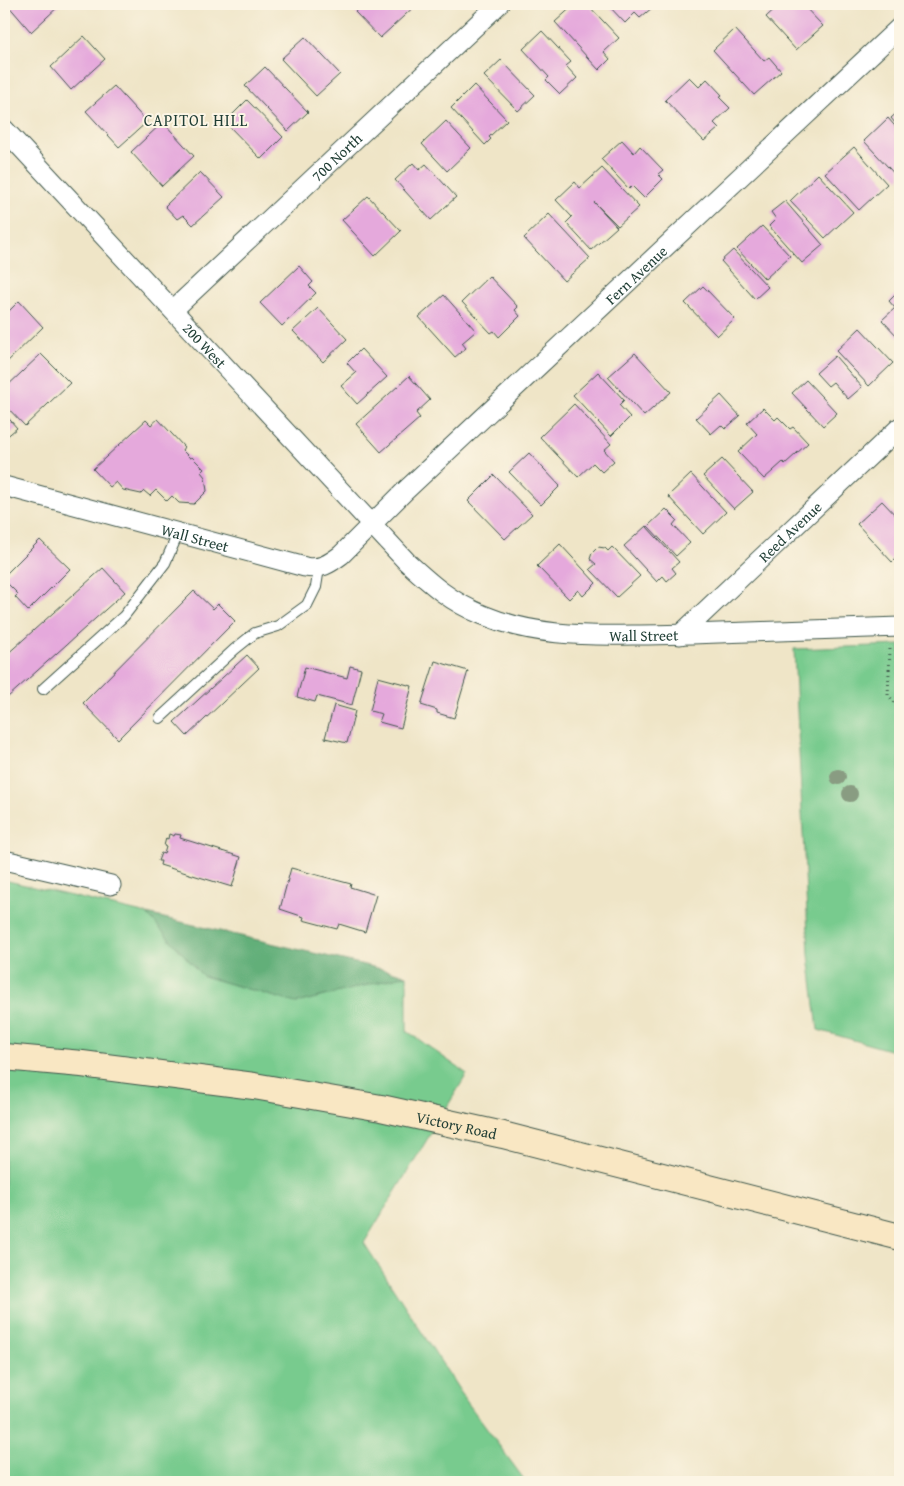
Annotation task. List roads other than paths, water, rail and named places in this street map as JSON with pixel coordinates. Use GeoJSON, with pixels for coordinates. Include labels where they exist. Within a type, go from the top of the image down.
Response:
{"type":"FeatureCollection","features":[{"type":"Feature","properties":{"kind":"main road","name":"Victory Road"},"geometry":{"type":"LineString","coordinates":[[4,1057],[82,1064],[254,1086],[381,1108],[503,1135],[900,1237]]}},
{"type":"Feature","properties":{"kind":"street","name":"700 North"},"geometry":{"type":"LineString","coordinates":[[173,310],[499,4]]}},
{"type":"Feature","properties":{"kind":"street","name":"Fern Avenue"},"geometry":{"type":"LineString","coordinates":[[372,523],[900,27]]}},
{"type":"Feature","properties":{"kind":"street","name":"200 West"},"geometry":{"type":"LineString","coordinates":[[4,130],[407,562]]}},
{"type":"Feature","properties":{"kind":"street","name":"Reed Avenue"},"geometry":{"type":"LineString","coordinates":[[680,635],[900,427]]}},
{"type":"Feature","properties":{"kind":"street","name":"Wall Street"},"geometry":{"type":"LineString","coordinates":[[4,486],[178,534],[305,567],[319,568]]}},
{"type":"Feature","properties":{"kind":"street"},"geometry":{"type":"LineString","coordinates":[[319,568],[331,563],[341,555],[372,523]]}},
{"type":"Feature","properties":{"kind":"street","name":"Wall Street"},"geometry":{"type":"LineString","coordinates":[[407,562],[432,586],[456,603],[484,616],[523,628],[550,632],[590,636],[680,635],[900,627]]}},
{"type":"Feature","properties":{"kind":"street"},"geometry":{"type":"LineString","coordinates":[[4,860],[111,885]]}},
{"type":"Feature","properties":{"kind":"lane"},"geometry":{"type":"LineString","coordinates":[[43,689],[124,616],[165,563],[178,534]]}},
{"type":"Feature","properties":{"kind":"lane"},"geometry":{"type":"LineString","coordinates":[[160,718],[248,638],[255,633],[278,626],[307,604],[316,587],[319,568]]}},
{"type":"Feature","properties":{"kind":"district","name":"CAPITOL HILL"},"geometry":{"type":"Point","coordinates":[196,120]}}]}
